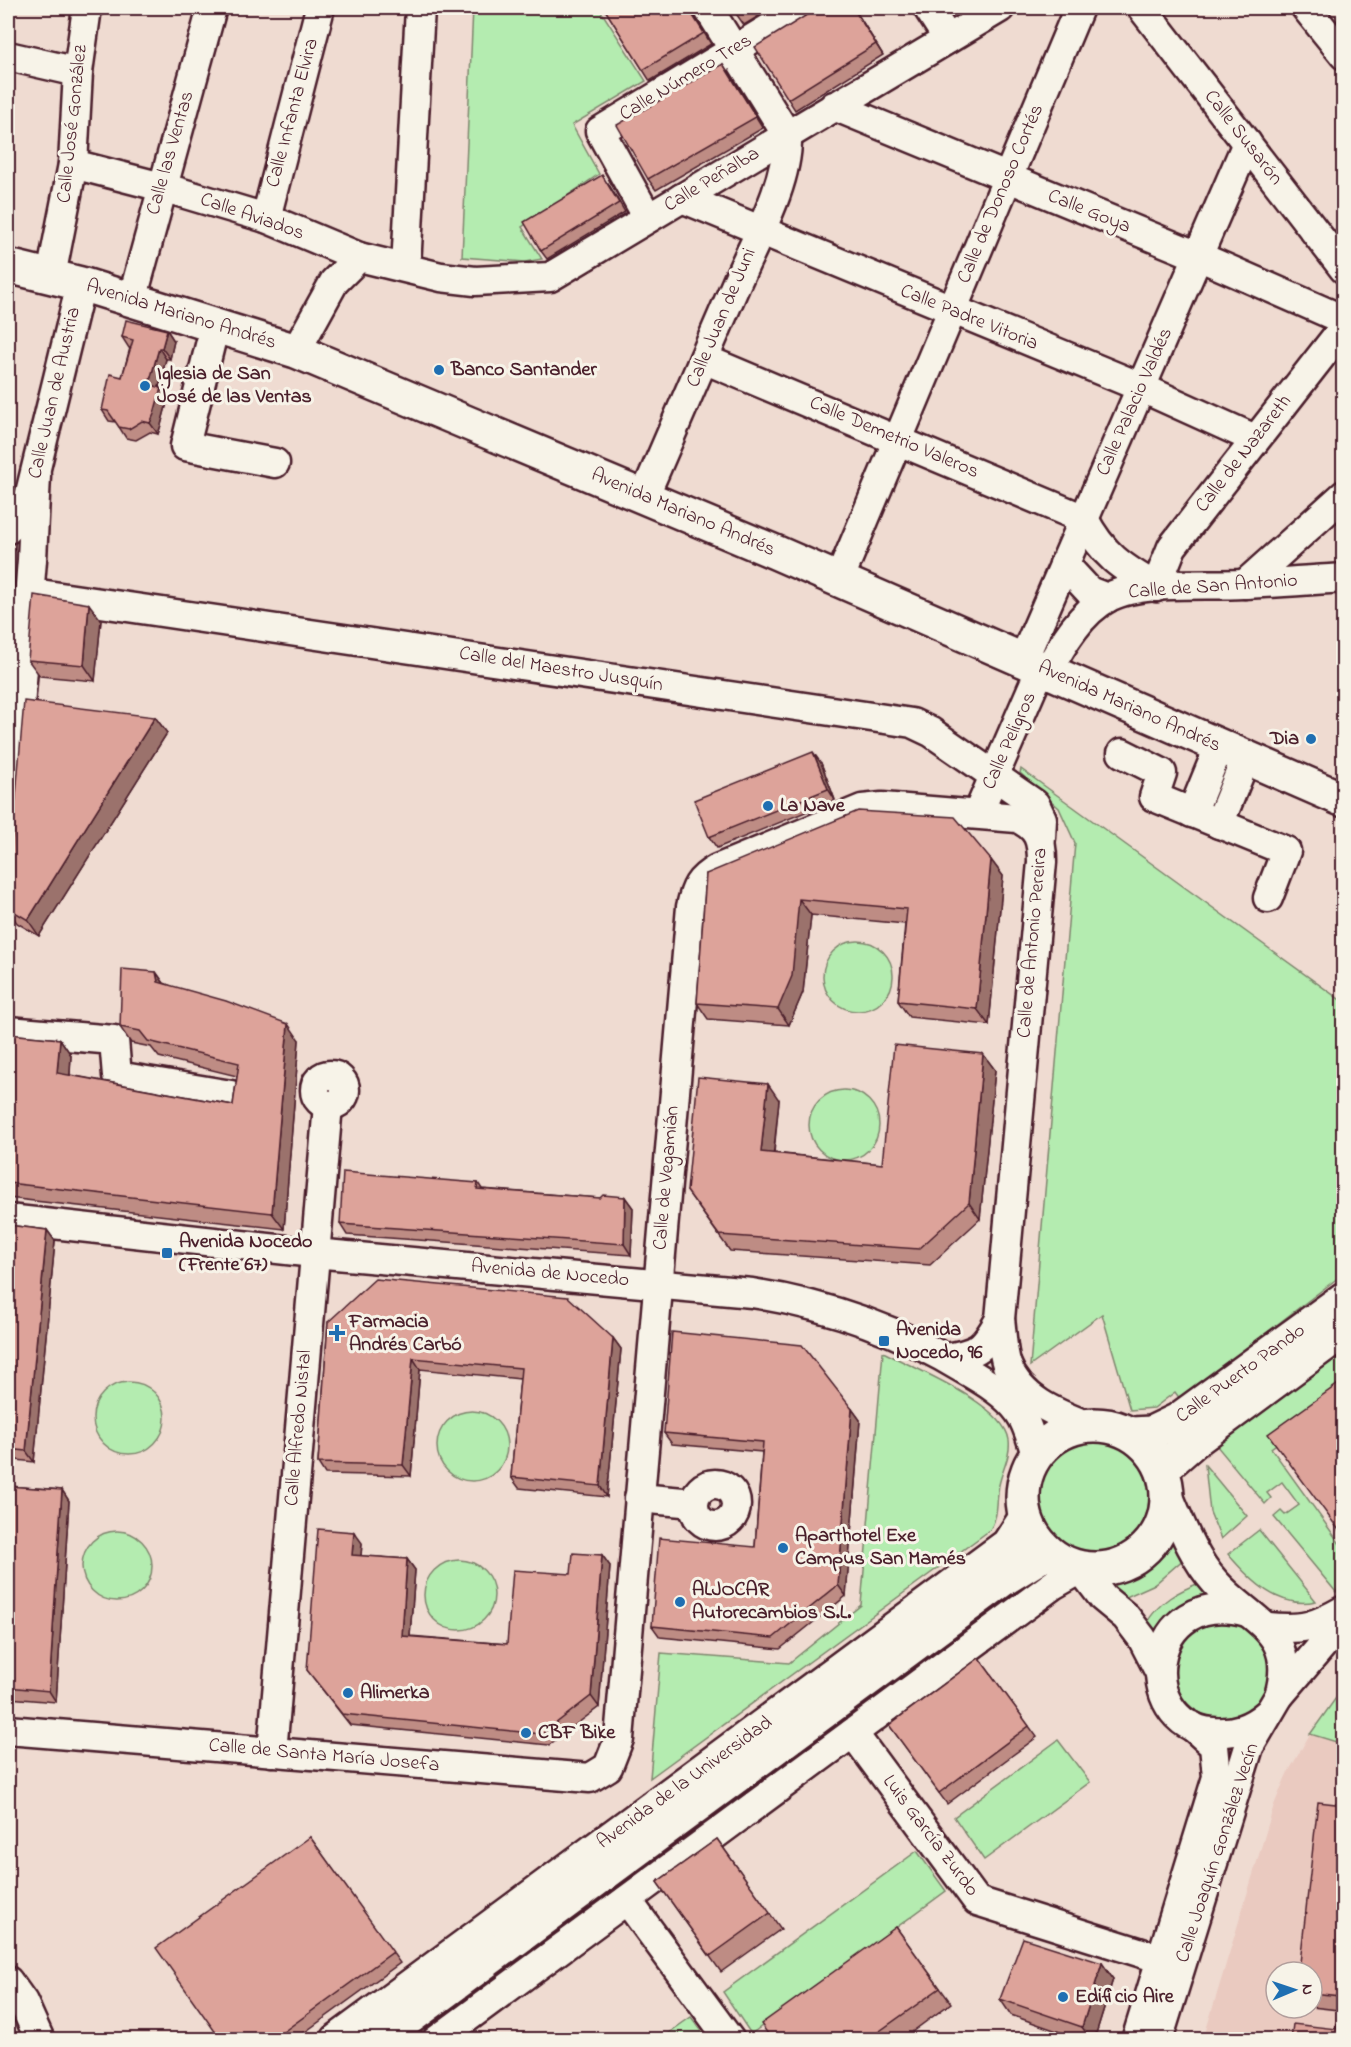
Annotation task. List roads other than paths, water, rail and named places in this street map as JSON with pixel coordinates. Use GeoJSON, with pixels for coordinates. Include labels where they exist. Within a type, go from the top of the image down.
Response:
{"type":"FeatureCollection","features":[{"type":"Feature","properties":{"kind":"main road","name":"Avenida Mariano Andrés"},"geometry":{"type":"LineString","coordinates":[[8,266],[66,280],[296,351],[839,579],[1344,800]]}},
{"type":"Feature","properties":{"kind":"main road","name":"Calle Puerto Pando"},"geometry":{"type":"LineString","coordinates":[[1132,1434],[1151,1433],[1178,1420],[1344,1299]]}},
{"type":"Feature","properties":{"kind":"main road","name":"Calle Puerto Pando"},"geometry":{"type":"LineString","coordinates":[[1165,1481],[1194,1441],[1344,1330]]}},
{"type":"Feature","properties":{"kind":"main road"},"geometry":{"type":"LineString","coordinates":[[1086,1425],[1110,1426],[1132,1434],[1150,1449],[1165,1481],[1166,1510],[1161,1527],[1152,1543],[1138,1556],[1122,1564],[1105,1569],[1081,1569],[1065,1564],[1038,1543],[1025,1519],[1023,1489],[1027,1471],[1036,1455],[1049,1440],[1066,1430],[1086,1425]]}},
{"type":"Feature","properties":{"kind":"main road","name":"Avenida de la Universidad"},"geometry":{"type":"LineString","coordinates":[[338,2040],[1008,1545],[1025,1519]]}},
{"type":"Feature","properties":{"kind":"main road","name":"Avenida de la Universidad"},"geometry":{"type":"LineString","coordinates":[[379,2040],[1002,1580],[1047,1552]]}},
{"type":"Feature","properties":{"kind":"street","name":"Calle José González"},"geometry":{"type":"LineString","coordinates":[[66,280],[78,72],[87,8]]}},
{"type":"Feature","properties":{"kind":"street","name":"Calle las Ventas"},"geometry":{"type":"LineString","coordinates":[[132,300],[212,8]]}},
{"type":"Feature","properties":{"kind":"street","name":"Calle Infanta Elvira"},"geometry":{"type":"LineString","coordinates":[[266,218],[320,8]]}},
{"type":"Feature","properties":{"kind":"street"},"geometry":{"type":"LineString","coordinates":[[406,267],[420,8]]}},
{"type":"Feature","properties":{"kind":"street"},"geometry":{"type":"LineString","coordinates":[[708,8],[787,135]]}},
{"type":"Feature","properties":{"kind":"street","name":"Calle Número Tres"},"geometry":{"type":"LineString","coordinates":[[648,218],[600,130],[803,8]]}},
{"type":"Feature","properties":{"kind":"street"},"geometry":{"type":"LineString","coordinates":[[928,8],[948,39]]}},
{"type":"Feature","properties":{"kind":"street","name":"Calle Peñalba"},"geometry":{"type":"LineString","coordinates":[[359,257],[441,277],[475,281],[550,277],[1000,8]]}},
{"type":"Feature","properties":{"kind":"street","name":"Calle de Donoso Cortés"},"geometry":{"type":"LineString","coordinates":[[839,579],[1079,8]]}},
{"type":"Feature","properties":{"kind":"street","name":"Calle Susarón"},"geometry":{"type":"LineString","coordinates":[[1142,8],[1344,269]]}},
{"type":"Feature","properties":{"kind":"street"},"geometry":{"type":"LineString","coordinates":[[1306,8],[1344,55]]}},
{"type":"Feature","properties":{"kind":"street"},"geometry":{"type":"LineString","coordinates":[[8,57],[78,72]]}},
{"type":"Feature","properties":{"kind":"street","name":"Calle Goya"},"geometry":{"type":"LineString","coordinates":[[834,106],[1198,256],[1344,320]]}},
{"type":"Feature","properties":{"kind":"street","name":"Calle Juan de Juni"},"geometry":{"type":"LineString","coordinates":[[644,497],[785,167],[787,135]]}},
{"type":"Feature","properties":{"kind":"street","name":"Calle Palacio Valdés"},"geometry":{"type":"LineString","coordinates":[[1038,666],[1039,623],[1247,143]]}},
{"type":"Feature","properties":{"kind":"street","name":"Calle Aviados"},"geometry":{"type":"LineString","coordinates":[[73,164],[162,187],[266,218],[359,257]]}},
{"type":"Feature","properties":{"kind":"street","name":"Calle Padre Vitoria"},"geometry":{"type":"LineString","coordinates":[[682,198],[1142,388],[1255,439]]}},
{"type":"Feature","properties":{"kind":"street"},"geometry":{"type":"LineString","coordinates":[[296,351],[334,282],[359,257]]}},
{"type":"Feature","properties":{"kind":"street","name":"Calle Juan de Austria"},"geometry":{"type":"LineString","coordinates":[[8,529],[22,516],[36,475],[66,280]]}},
{"type":"Feature","properties":{"kind":"street"},"geometry":{"type":"LineString","coordinates":[[215,326],[185,446],[275,463]]}},
{"type":"Feature","properties":{"kind":"street","name":"Calle de Nazareth"},"geometry":{"type":"LineString","coordinates":[[1156,587],[1172,547],[1344,327]]}},
{"type":"Feature","properties":{"kind":"street","name":"Calle Demetrio Valeros"},"geometry":{"type":"LineString","coordinates":[[704,358],[1084,519]]}},
{"type":"Feature","properties":{"kind":"street"},"geometry":{"type":"LineString","coordinates":[[8,851],[33,554],[36,475]]}},
{"type":"Feature","properties":{"kind":"street"},"geometry":{"type":"LineString","coordinates":[[1245,584],[1344,495]]}},
{"type":"Feature","properties":{"kind":"street"},"geometry":{"type":"LineString","coordinates":[[1084,519],[1095,540],[1117,563],[1156,587]]}},
{"type":"Feature","properties":{"kind":"street"},"geometry":{"type":"LineString","coordinates":[[8,534],[24,542],[33,554]]}},
{"type":"Feature","properties":{"kind":"street"},"geometry":{"type":"LineString","coordinates":[[1107,598],[1115,579],[1117,563]]}},
{"type":"Feature","properties":{"kind":"street"},"geometry":{"type":"LineString","coordinates":[[1064,564],[1089,591],[1107,598]]}},
{"type":"Feature","properties":{"kind":"street","name":"Calle de San Antonio"},"geometry":{"type":"LineString","coordinates":[[1038,666],[1107,598],[1119,593],[1156,587],[1344,578]]}},
{"type":"Feature","properties":{"kind":"street","name":"Calle del Maestro Jusquín"},"geometry":{"type":"LineString","coordinates":[[30,590],[40,594],[912,723],[931,732],[1035,804],[1042,819],[1041,837]]}},
{"type":"Feature","properties":{"kind":"street"},"geometry":{"type":"LineString","coordinates":[[1039,623],[1083,600],[1107,598]]}},
{"type":"Feature","properties":{"kind":"street","name":"Calle Peligros"},"geometry":{"type":"LineString","coordinates":[[978,813],[1038,666]]}},
{"type":"Feature","properties":{"kind":"street"},"geometry":{"type":"LineString","coordinates":[[1122,753],[1162,773],[1154,797],[1286,851],[1268,898]]}},
{"type":"Feature","properties":{"kind":"street"},"geometry":{"type":"LineString","coordinates":[[1192,813],[1233,753]]}},
{"type":"Feature","properties":{"kind":"street"},"geometry":{"type":"LineString","coordinates":[[1219,824],[1233,753]]}},
{"type":"Feature","properties":{"kind":"street","name":"Calle de Antonio Pereira"},"geometry":{"type":"LineString","coordinates":[[717,869],[862,809],[882,807],[978,813],[1017,818],[1029,824],[1041,837],[1041,862],[1000,1319],[1007,1365],[1023,1390],[1034,1400],[1058,1414],[1086,1425]]}},
{"type":"Feature","properties":{"kind":"street","name":"Calle de Vegamián"},"geometry":{"type":"LineString","coordinates":[[618,1740],[691,907],[694,889],[703,877],[717,869]]}},
{"type":"Feature","properties":{"kind":"street"},"geometry":{"type":"LineString","coordinates":[[8,1031],[114,1040],[117,1076],[231,1095]]}},
{"type":"Feature","properties":{"kind":"street","name":"Calle Alfredo Nistal"},"geometry":{"type":"LineString","coordinates":[[272,1752],[328,1105]]}},
{"type":"Feature","properties":{"kind":"street","name":"Avenida de Nocedo"},"geometry":{"type":"LineString","coordinates":[[8,1219],[314,1252],[752,1293],[797,1300],[874,1326],[946,1358],[986,1383],[1018,1411],[1026,1424],[1036,1455]]}},
{"type":"Feature","properties":{"kind":"street","name":"Calle de Antonio Pereira"},"geometry":{"type":"LineString","coordinates":[[946,1358],[972,1354],[986,1344],[1000,1319]]}},
{"type":"Feature","properties":{"kind":"street"},"geometry":{"type":"LineString","coordinates":[[1165,1481],[1200,1563],[1214,1582],[1258,1620],[1279,1643],[1284,1660],[1284,1678],[1274,1704],[1256,1723],[1233,1732],[1208,1732],[1192,1726],[1168,1703],[1161,1688],[1159,1671],[1161,1653],[1168,1637],[1180,1623],[1195,1613],[1212,1608],[1230,1607],[1258,1620],[1293,1629],[1318,1625],[1344,1610]]}},
{"type":"Feature","properties":{"kind":"street"},"geometry":{"type":"LineString","coordinates":[[639,1498],[694,1503]]}},
{"type":"Feature","properties":{"kind":"street"},"geometry":{"type":"LineString","coordinates":[[437,2040],[1053,1586],[1081,1569],[1103,1598],[1126,1617],[1142,1638],[1159,1671]]}},
{"type":"Feature","properties":{"kind":"street","name":"Calle Joaquín González Vecín"},"geometry":{"type":"LineString","coordinates":[[1158,2040],[1249,1748],[1274,1704],[1344,1620]]}},
{"type":"Feature","properties":{"kind":"street","name":"Calle Joaquín González Vecín"},"geometry":{"type":"LineString","coordinates":[[1136,2040],[1217,1777],[1217,1758],[1214,1746],[1192,1726]]}},
{"type":"Feature","properties":{"kind":"street","name":"Calle de Santa María Josefa"},"geometry":{"type":"LineString","coordinates":[[8,1730],[590,1778],[608,1767],[618,1740]]}},
{"type":"Feature","properties":{"kind":"street","name":"Luis García Zurdo"},"geometry":{"type":"LineString","coordinates":[[853,1733],[977,1901],[1161,1959]]}},
{"type":"Feature","properties":{"kind":"street"},"geometry":{"type":"LineString","coordinates":[[627,1900],[730,2040]]}},
{"type":"Feature","properties":{"kind":"street"},"geometry":{"type":"LineString","coordinates":[[8,1981],[22,2002],[40,2040]]}},
{"type":"Feature","properties":{"kind":"place","name":"Banco Santander"},"geometry":{"type":"Point","coordinates":[439,370]}},
{"type":"Feature","properties":{"kind":"place","name":"Iglesia de San José de las Ventas"},"geometry":{"type":"Point","coordinates":[145,386]}},
{"type":"Feature","properties":{"kind":"place","name":"Dia"},"geometry":{"type":"Point","coordinates":[1311,739]}},
{"type":"Feature","properties":{"kind":"place","name":"La Nave"},"geometry":{"type":"Point","coordinates":[768,806]}},
{"type":"Feature","properties":{"kind":"place","name":"Avenida Nocedo (Frente 67)"},"geometry":{"type":"Point","coordinates":[167,1253]}},
{"type":"Feature","properties":{"kind":"place","name":"Farmacia Andrés Carbó"},"geometry":{"type":"Point","coordinates":[337,1333]}},
{"type":"Feature","properties":{"kind":"place","name":"Avenida Nocedo, 96"},"geometry":{"type":"Point","coordinates":[884,1341]}},
{"type":"Feature","properties":{"kind":"place","name":"Aparthotel Exe Campus San Mamés"},"geometry":{"type":"Point","coordinates":[783,1548]}},
{"type":"Feature","properties":{"kind":"place","name":"ALJOCAR Autorecambios S.L."},"geometry":{"type":"Point","coordinates":[680,1602]}},
{"type":"Feature","properties":{"kind":"place","name":"Alimerka"},"geometry":{"type":"Point","coordinates":[348,1693]}},
{"type":"Feature","properties":{"kind":"place","name":"CBF Bike"},"geometry":{"type":"Point","coordinates":[526,1733]}},
{"type":"Feature","properties":{"kind":"place","name":"Edificio Aire"},"geometry":{"type":"Point","coordinates":[1063,1997]}}]}
